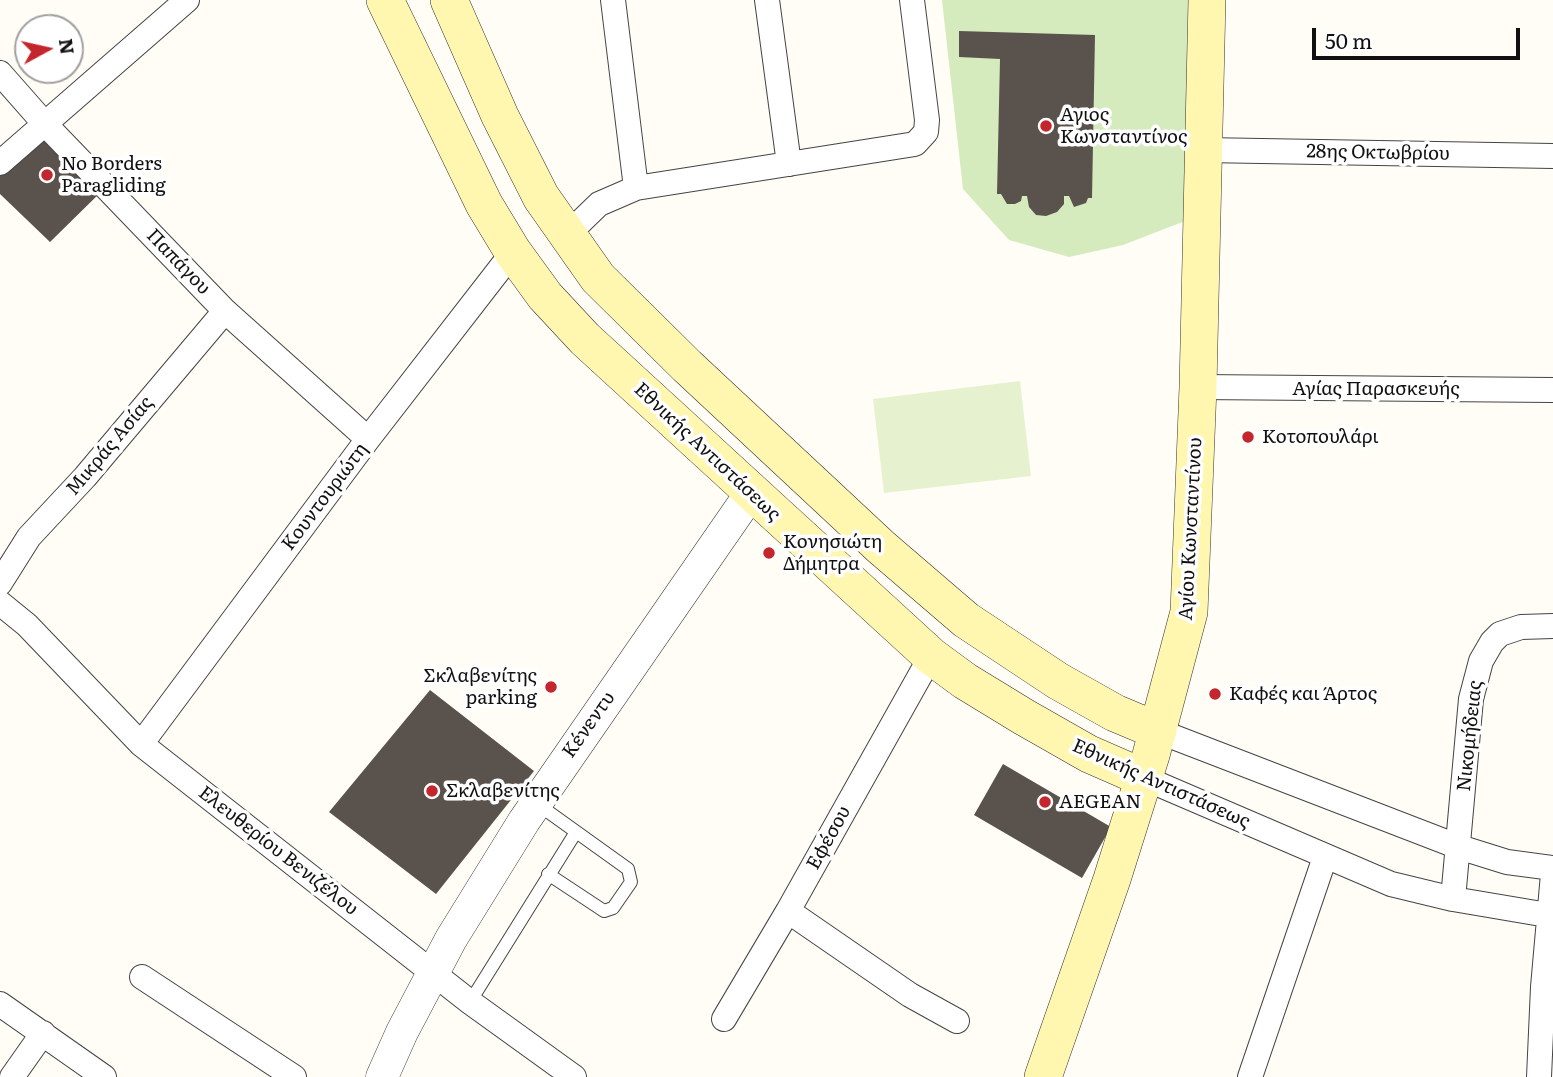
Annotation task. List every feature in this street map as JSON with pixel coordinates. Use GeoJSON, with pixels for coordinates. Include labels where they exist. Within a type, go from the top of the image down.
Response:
{"type":"FeatureCollection","features":[{"type":"Feature","properties":{"kind":"main road","name":"Εθνικής Αντιστάσεως"},"geometry":{"type":"LineString","coordinates":[[385,0],[474,185],[513,252],[545,296],[585,339],[751,494],[931,656],[1024,718],[1089,754],[1143,778]]}},
{"type":"Feature","properties":{"kind":"main road"},"geometry":{"type":"LineString","coordinates":[[449,0],[499,116],[541,197],[598,278],[687,366],[881,547],[966,620],[1058,681],[1115,713],[1158,730]]}},
{"type":"Feature","properties":{"kind":"main road","name":"Αγίου Κωνσταντίνου"},"geometry":{"type":"LineString","coordinates":[[1043,1077],[1112,879],[1158,730],[1189,612],[1198,387],[1207,0]]}},
{"type":"Feature","properties":{"kind":"street"},"geometry":{"type":"LineString","coordinates":[[0,163],[187,0]]}},
{"type":"Feature","properties":{"kind":"street"},"geometry":{"type":"LineString","coordinates":[[613,0],[636,188]]}},
{"type":"Feature","properties":{"kind":"street"},"geometry":{"type":"LineString","coordinates":[[767,0],[789,164]]}},
{"type":"Feature","properties":{"kind":"street"},"geometry":{"type":"LineString","coordinates":[[567,235],[599,204],[636,188],[915,144],[926,132],[927,120],[912,0]]}},
{"type":"Feature","properties":{"kind":"street","name":"Παπάγου"},"geometry":{"type":"LineString","coordinates":[[0,73],[44,123],[225,311],[368,439]]}},
{"type":"Feature","properties":{"kind":"street","name":"28ης Οκτωβρίου"},"geometry":{"type":"LineString","coordinates":[[1203,150],[1553,156]]}},
{"type":"Feature","properties":{"kind":"street","name":"Κουντουριώτη"},"geometry":{"type":"LineString","coordinates":[[141,744],[368,439],[513,252]]}},
{"type":"Feature","properties":{"kind":"street","name":"Μικράς Ασίας"},"geometry":{"type":"LineString","coordinates":[[0,583],[29,537],[85,477],[225,311]]}},
{"type":"Feature","properties":{"kind":"street","name":"Αγίας Παρασκευής"},"geometry":{"type":"LineString","coordinates":[[1198,387],[1553,390]]}},
{"type":"Feature","properties":{"kind":"street","name":"Κένεντυ"},"geometry":{"type":"LineString","coordinates":[[382,1077],[402,1032],[451,939],[536,803],[751,494]]}},
{"type":"Feature","properties":{"kind":"street","name":"Ελευθερίου Βενιζέλου"},"geometry":{"type":"LineString","coordinates":[[0,603],[27,625],[141,744],[470,1002],[575,1077]]}},
{"type":"Feature","properties":{"kind":"street","name":"Νικομήδειας"},"geometry":{"type":"LineString","coordinates":[[1453,899],[1471,699],[1481,661],[1500,634],[1521,627],[1553,625]]}},
{"type":"Feature","properties":{"kind":"street","name":"Εφέσου"},"geometry":{"type":"LineString","coordinates":[[724,1019],[931,656]]}},
{"type":"Feature","properties":{"kind":"street"},"geometry":{"type":"LineString","coordinates":[[1158,730],[1459,847],[1507,862],[1553,868]]}},
{"type":"Feature","properties":{"kind":"street","name":"Εθνικής Αντιστάσεως"},"geometry":{"type":"LineString","coordinates":[[1143,778],[1391,884],[1453,899],[1551,916]]}},
{"type":"Feature","properties":{"kind":"street"},"geometry":{"type":"LineString","coordinates":[[1250,1077],[1325,857]]}},
{"type":"Feature","properties":{"kind":"street"},"geometry":{"type":"LineString","coordinates":[[1539,1077],[1543,987],[1553,874]]}},
{"type":"Feature","properties":{"kind":"street"},"geometry":{"type":"LineString","coordinates":[[788,911],[910,995],[957,1021]]}},
{"type":"Feature","properties":{"kind":"street"},"geometry":{"type":"LineString","coordinates":[[142,977],[294,1077]]}},
{"type":"Feature","properties":{"kind":"street"},"geometry":{"type":"LineString","coordinates":[[0,1004],[104,1077]]}},
{"type":"Feature","properties":{"kind":"street"},"geometry":{"type":"LineString","coordinates":[[12,1077],[43,1033]]}},
{"type":"Feature","properties":{"kind":"lane"},"geometry":{"type":"LineString","coordinates":[[536,803],[628,869],[631,882],[613,908],[604,911],[548,874]]}},
{"type":"Feature","properties":{"kind":"lane"},"geometry":{"type":"LineString","coordinates":[[470,1002],[576,832]]}},
{"type":"Feature","properties":{"kind":"green space"},"geometry":{"type":"Polygon","coordinates":[[[942,0],[1188,0],[1185,221],[1123,245],[1069,257],[1009,240],[963,189],[942,0]]]}},
{"type":"Feature","properties":{"kind":"green space"},"geometry":{"type":"Polygon","coordinates":[[[1020,381],[1031,476],[884,493],[873,399],[1020,381]]]}},
{"type":"Feature","properties":{"kind":"building","name":"Αγιος Κωνσταντίνος"},"geometry":{"type":"Polygon","coordinates":[[[959,31],[1095,35],[1092,198],[1088,198],[1086,203],[1074,207],[1069,196],[1064,196],[1064,204],[1057,212],[1046,216],[1036,215],[1029,207],[1027,196],[1022,196],[1021,201],[1015,204],[1007,204],[1001,194],[997,194],[1000,59],[959,57],[959,31]]]}},
{"type":"Feature","properties":{"kind":"building","name":"No Borders Paragliding"},"geometry":{"type":"Polygon","coordinates":[[[44,123],[106,187],[50,242],[0,194],[0,163],[44,123]]]}},
{"type":"Feature","properties":{"kind":"building","name":"Σκλαβενίτης"},"geometry":{"type":"Polygon","coordinates":[[[430,690],[534,771],[436,894],[329,812],[430,690]]]}},
{"type":"Feature","properties":{"kind":"building"},"geometry":{"type":"Polygon","coordinates":[[[1003,764],[1111,827],[1082,878],[974,815],[1003,764]]]}},
{"type":"Feature","properties":{"kind":"place","name":"Αγιος Κωνσταντίνος"},"geometry":{"type":"Point","coordinates":[1046,126]}},
{"type":"Feature","properties":{"kind":"place","name":"No Borders Paragliding"},"geometry":{"type":"Point","coordinates":[47,175]}},
{"type":"Feature","properties":{"kind":"place","name":"Κοτοπουλάρι"},"geometry":{"type":"Point","coordinates":[1248,437]}},
{"type":"Feature","properties":{"kind":"place","name":"Κονησιώτη Δήμητρα"},"geometry":{"type":"Point","coordinates":[769,553]}},
{"type":"Feature","properties":{"kind":"place","name":"Σκλαβενίτης parking"},"geometry":{"type":"Point","coordinates":[551,687]}},
{"type":"Feature","properties":{"kind":"place","name":"Καφές και Άρτος"},"geometry":{"type":"Point","coordinates":[1215,694]}},
{"type":"Feature","properties":{"kind":"place","name":"Σκλαβενίτης"},"geometry":{"type":"Point","coordinates":[432,791]}},
{"type":"Feature","properties":{"kind":"place","name":"AEGEAN"},"geometry":{"type":"Point","coordinates":[1045,802]}}]}
